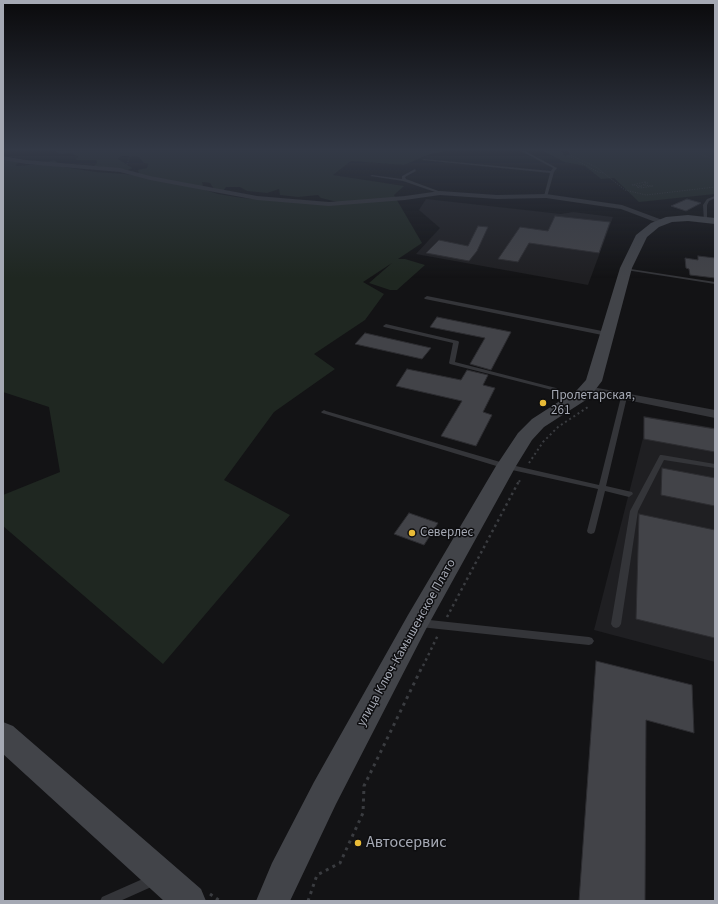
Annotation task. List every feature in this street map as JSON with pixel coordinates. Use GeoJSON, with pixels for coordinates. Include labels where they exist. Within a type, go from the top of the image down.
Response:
{"type":"FeatureCollection","features":[{"type":"Feature","properties":{"kind":"main road","name":"улица Ключ-Камышенское Плато"},"geometry":{"type":"LineString","coordinates":[[274,901],[284,875],[322,800],[417,622],[516,468],[525,437],[538,423],[587,394],[594,381],[626,269],[642,235],[650,227],[661,221],[678,218],[710,221]]}},
{"type":"Feature","properties":{"kind":"main road"},"geometry":{"type":"LineString","coordinates":[[3,735],[164,876],[189,901]]}},
{"type":"Feature","properties":{"kind":"street","name":"улица Ключ-Камышенское Плато"},"geometry":{"type":"LineString","coordinates":[[231,193],[257,198],[329,204],[405,198],[439,193]]}},
{"type":"Feature","properties":{"kind":"street","name":"улица Ключ-Камышенское Плато"},"geometry":{"type":"LineString","coordinates":[[444,193],[497,196],[546,196],[622,207],[661,221]]}},
{"type":"Feature","properties":{"kind":"street"},"geometry":{"type":"LineString","coordinates":[[587,394],[624,397],[715,414]]}},
{"type":"Feature","properties":{"kind":"lane"},"geometry":{"type":"LineString","coordinates":[[710,221],[705,205],[708,200],[715,197]]}},
{"type":"Feature","properties":{"kind":"lane"},"geometry":{"type":"LineString","coordinates":[[626,269],[715,283]]}},
{"type":"Feature","properties":{"kind":"lane"},"geometry":{"type":"LineString","coordinates":[[427,298],[607,334]]}},
{"type":"Feature","properties":{"kind":"lane"},"geometry":{"type":"LineString","coordinates":[[386,326],[456,342],[452,363],[554,389],[587,394]]}},
{"type":"Feature","properties":{"kind":"lane"},"geometry":{"type":"LineString","coordinates":[[591,531],[624,397]]}},
{"type":"Feature","properties":{"kind":"lane"},"geometry":{"type":"LineString","coordinates":[[324,412],[516,468],[629,494]]}},
{"type":"Feature","properties":{"kind":"lane"},"geometry":{"type":"LineString","coordinates":[[616,624],[634,511],[662,457],[715,466]]}},
{"type":"Feature","properties":{"kind":"lane"},"geometry":{"type":"LineString","coordinates":[[417,622],[589,641]]}},
{"type":"Feature","properties":{"kind":"lane"},"geometry":{"type":"LineString","coordinates":[[106,901],[164,876]]}},
{"type":"Feature","properties":{"kind":"path"},"geometry":{"type":"LineString","coordinates":[[638,193],[646,195],[662,193]]}},
{"type":"Feature","properties":{"kind":"path"},"geometry":{"type":"LineString","coordinates":[[308,901],[317,875],[340,863],[363,813],[364,786],[443,625],[516,468],[558,427],[586,409],[587,394]]}},
{"type":"Feature","properties":{"kind":"shaded area"},"geometry":{"type":"Polygon","coordinates":[[[3,193],[215,193],[243,198],[336,204],[337,202],[321,198],[318,195],[298,197],[280,195],[280,193],[396,193],[394,195],[422,243],[398,259],[405,259],[425,265],[397,290],[390,290],[369,283],[392,263],[363,282],[384,294],[365,320],[314,354],[335,369],[274,412],[224,480],[290,515],[163,664],[3,526],[3,495],[60,472],[49,407],[3,392],[3,193]]]}},
{"type":"Feature","properties":{"kind":"shaded area"},"geometry":{"type":"Polygon","coordinates":[[[630,193],[715,193],[715,194],[639,202],[630,193]]]}},
{"type":"Feature","properties":{"kind":"shaded area"},"geometry":{"type":"Polygon","coordinates":[[[426,199],[561,214],[573,212],[613,217],[588,285],[416,254],[440,228],[419,210],[426,199]]]}},
{"type":"Feature","properties":{"kind":"shaded area"},"geometry":{"type":"Polygon","coordinates":[[[644,416],[715,428],[715,662],[594,630],[643,438],[644,416]]]}},
{"type":"Feature","properties":{"kind":"building"},"geometry":{"type":"Polygon","coordinates":[[[687,199],[701,203],[686,211],[671,206],[687,199]]]}},
{"type":"Feature","properties":{"kind":"building"},"geometry":{"type":"Polygon","coordinates":[[[555,216],[610,222],[599,253],[529,243],[518,262],[498,259],[520,227],[548,231],[555,216]]]}},
{"type":"Feature","properties":{"kind":"building"},"geometry":{"type":"Polygon","coordinates":[[[478,226],[488,227],[477,251],[469,261],[426,253],[439,240],[468,246],[478,226]]]}},
{"type":"Feature","properties":{"kind":"building"},"geometry":{"type":"Polygon","coordinates":[[[698,256],[715,258],[715,278],[690,275],[689,269],[686,268],[685,258],[698,260],[698,256]]]}},
{"type":"Feature","properties":{"kind":"building"},"geometry":{"type":"Polygon","coordinates":[[[437,317],[511,332],[491,370],[470,364],[485,338],[430,327],[437,317]]]}},
{"type":"Feature","properties":{"kind":"building"},"geometry":{"type":"Polygon","coordinates":[[[365,333],[431,348],[422,359],[355,344],[365,333]]]}},
{"type":"Feature","properties":{"kind":"building"},"geometry":{"type":"Polygon","coordinates":[[[407,369],[461,380],[467,370],[488,375],[483,385],[495,388],[483,412],[492,415],[476,446],[441,436],[462,401],[396,386],[407,369]]]}},
{"type":"Feature","properties":{"kind":"building"},"geometry":{"type":"Polygon","coordinates":[[[644,417],[715,429],[715,452],[644,439],[644,417]]]}},
{"type":"Feature","properties":{"kind":"building"},"geometry":{"type":"Polygon","coordinates":[[[662,468],[715,478],[715,506],[661,495],[662,468]]]}},
{"type":"Feature","properties":{"kind":"building"},"geometry":{"type":"Polygon","coordinates":[[[409,513],[438,523],[424,545],[394,534],[409,513]]]}},
{"type":"Feature","properties":{"kind":"building"},"geometry":{"type":"Polygon","coordinates":[[[639,514],[715,530],[715,638],[636,619],[639,514]]]}},
{"type":"Feature","properties":{"kind":"building"},"geometry":{"type":"Polygon","coordinates":[[[596,661],[692,685],[694,733],[646,720],[645,901],[579,901],[596,661]]]}},
{"type":"Feature","properties":{"kind":"place","name":"Пролетарская, 261"},"geometry":{"type":"Point","coordinates":[543,403]}},
{"type":"Feature","properties":{"kind":"place","name":"Северлес"},"geometry":{"type":"Point","coordinates":[412,533]}},
{"type":"Feature","properties":{"kind":"place","name":"Автосервис"},"geometry":{"type":"Point","coordinates":[358,843]}}]}
